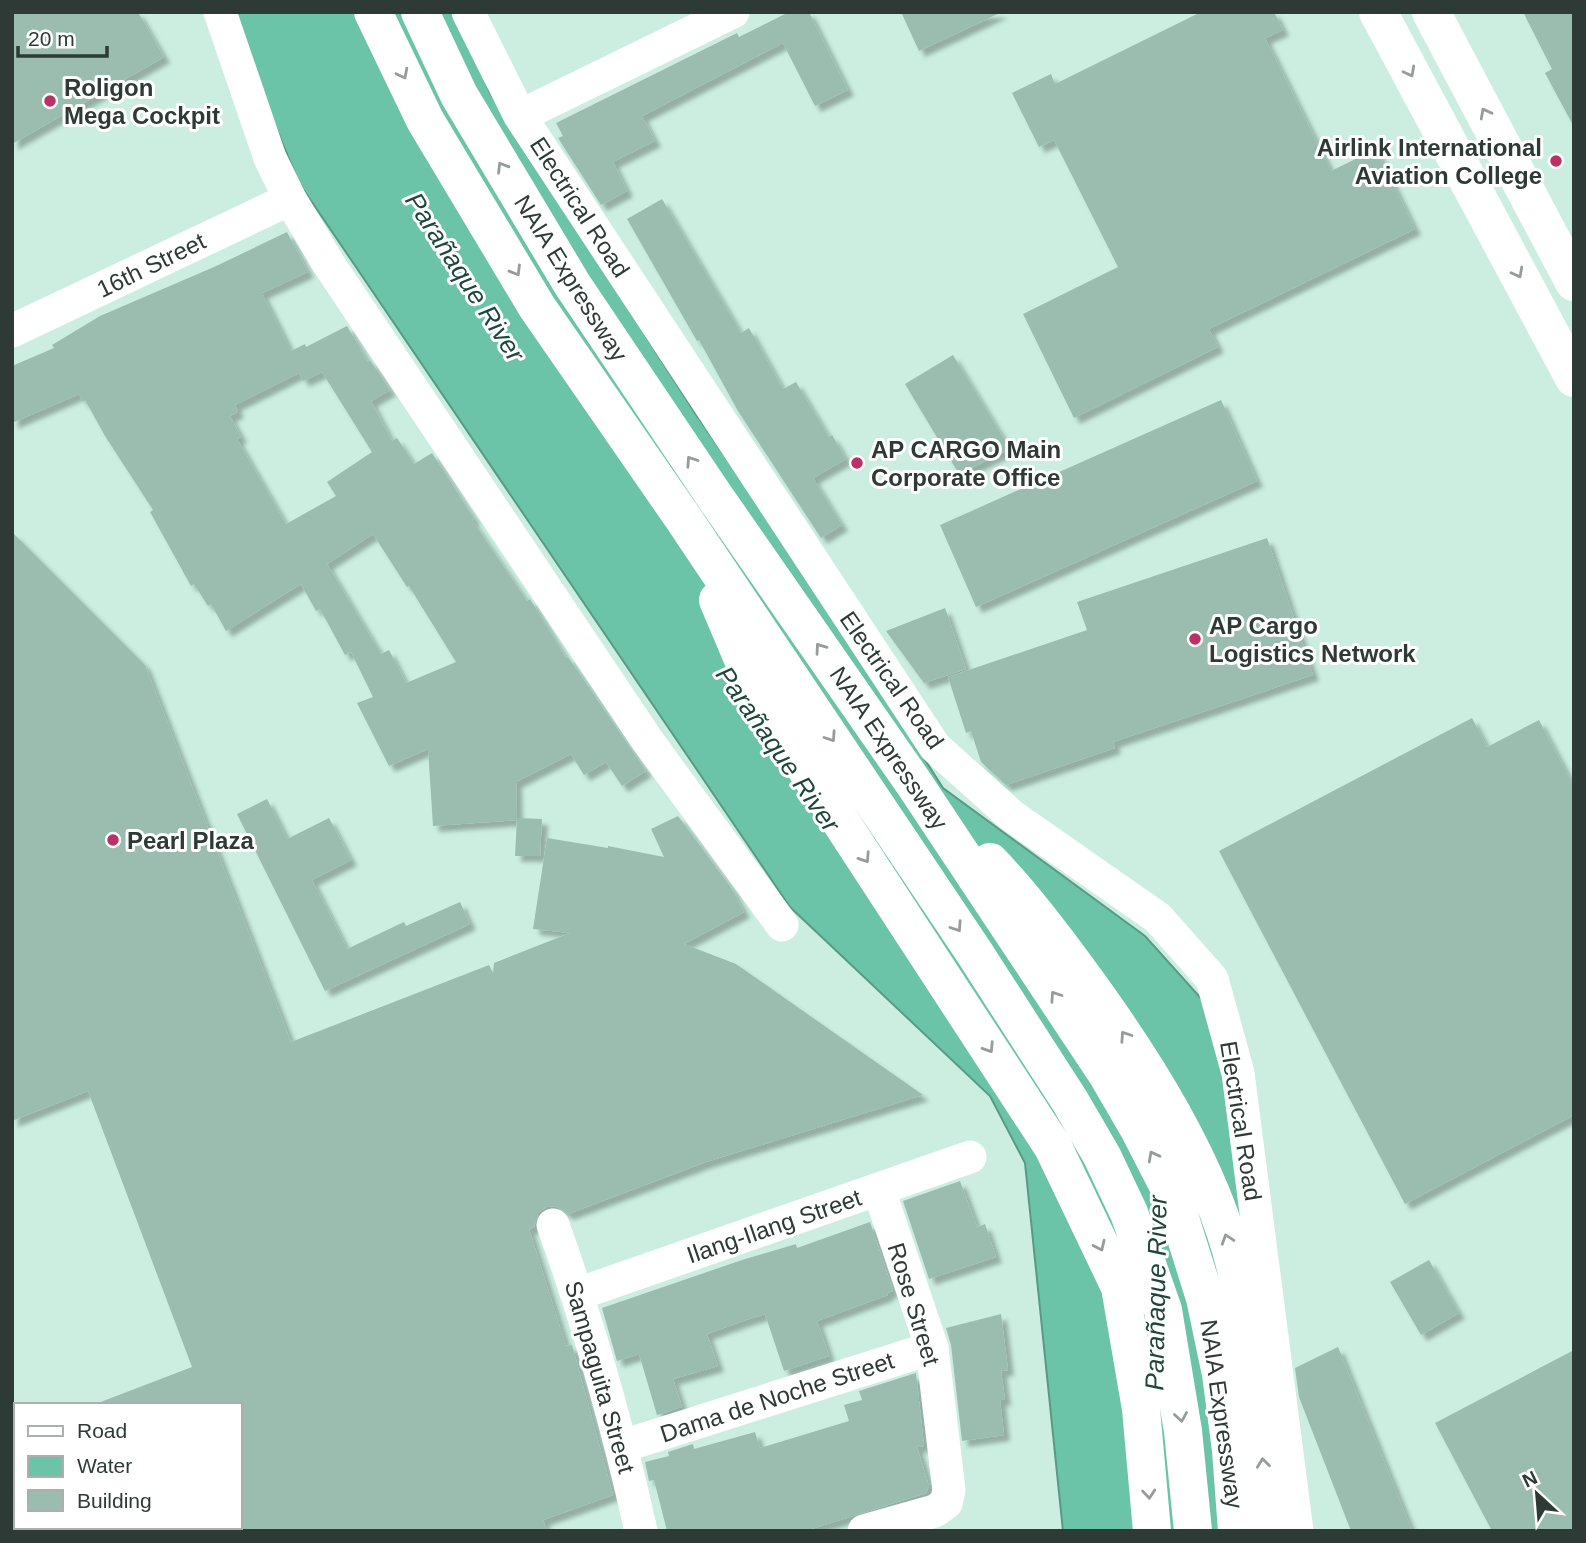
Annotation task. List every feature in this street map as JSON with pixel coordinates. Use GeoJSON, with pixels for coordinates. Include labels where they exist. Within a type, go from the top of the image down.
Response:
{"type":"FeatureCollection","features":[{"type":"Feature","properties":{"kind":"main road","name":"NAIA Expressway"},"geometry":{"type":"LineString","coordinates":[[373,12],[425,120],[537,307],[683,518],[974,952],[1070,1101],[1102,1156],[1129,1213],[1163,1310],[1183,1431],[1193,1531]]}},
{"type":"Feature","properties":{"kind":"main road","name":"NAIA Expressway"},"geometry":{"type":"LineString","coordinates":[[420,12],[459,95],[572,284],[713,494],[915,785],[1107,1074],[1172,1193],[1205,1298],[1221,1374],[1231,1450],[1237,1531]]}},
{"type":"Feature","properties":{"kind":"main road"},"geometry":{"type":"LineString","coordinates":[[1378,12],[1574,379]]}},
{"type":"Feature","properties":{"kind":"main road"},"geometry":{"type":"LineString","coordinates":[[1431,12],[1574,282]]}},
{"type":"Feature","properties":{"kind":"main road"},"geometry":{"type":"LineString","coordinates":[[683,518],[748,671],[792,747],[1053,1147],[1120,1287],[1141,1409],[1152,1531]]}},
{"type":"Feature","properties":{"kind":"main road"},"geometry":{"type":"LineString","coordinates":[[915,785],[1011,884],[1060,946],[1138,1056],[1166,1103],[1192,1156],[1218,1213],[1237,1272],[1272,1531]]}},
{"type":"Feature","properties":{"kind":"street"},"geometry":{"type":"LineString","coordinates":[[220,12],[270,158],[290,199],[328,263],[647,740],[782,925]]}},
{"type":"Feature","properties":{"kind":"street","name":"Electrical Road"},"geometry":{"type":"LineString","coordinates":[[468,12],[520,116],[935,747],[1012,816],[1158,918],[1212,979],[1238,1073],[1297,1531]]}},
{"type":"Feature","properties":{"kind":"street"},"geometry":{"type":"LineString","coordinates":[[520,116],[733,12]]}},
{"type":"Feature","properties":{"kind":"street","name":"16th Street"},"geometry":{"type":"LineString","coordinates":[[12,331],[290,199]]}},
{"type":"Feature","properties":{"kind":"street","name":"Ilang-Ilang Street"},"geometry":{"type":"LineString","coordinates":[[578,1294],[970,1157]]}},
{"type":"Feature","properties":{"kind":"street","name":"Rose Street"},"geometry":{"type":"LineString","coordinates":[[864,1531],[935,1511],[946,1503],[949,1490],[932,1349],[878,1190]]}},
{"type":"Feature","properties":{"kind":"street","name":"Sampaguita Street"},"geometry":{"type":"LineString","coordinates":[[553,1225],[578,1294],[623,1447],[642,1531]]}},
{"type":"Feature","properties":{"kind":"street","name":"Dama de Noche Street"},"geometry":{"type":"LineString","coordinates":[[623,1447],[932,1349]]}},
{"type":"Feature","properties":{"kind":"water","name":"Parañaque River"},"geometry":{"type":"Polygon","coordinates":[[[228,12],[457,12],[490,93],[695,413],[808,576],[943,788],[1145,936],[1233,1034],[1279,1531],[1063,1531],[1025,1163],[990,1096],[790,907],[299,183],[228,12]]]}},
{"type":"Feature","properties":{"kind":"building","name":"Roligon Mega Cockpit"},"geometry":{"type":"Polygon","coordinates":[[[12,12],[138,12],[164,57],[12,144],[12,12]]]}},
{"type":"Feature","properties":{"kind":"building"},"geometry":{"type":"Polygon","coordinates":[[[789,12],[809,12],[848,90],[815,106],[783,43],[642,116],[655,141],[613,162],[627,191],[601,205],[558,138],[563,136],[556,123],[737,33],[739,37],[789,12]]]}},
{"type":"Feature","properties":{"kind":"building"},"geometry":{"type":"Polygon","coordinates":[[[901,12],[1002,12],[919,51],[901,12]]]}},
{"type":"Feature","properties":{"kind":"building"},"geometry":{"type":"Polygon","coordinates":[[[1201,12],[1274,12],[1283,30],[1265,38],[1331,171],[1376,149],[1415,229],[1209,329],[1218,347],[1074,418],[1023,314],[1118,267],[1054,140],[1039,147],[1012,93],[1051,74],[1055,84],[1201,12]]]}},
{"type":"Feature","properties":{"kind":"building"},"geometry":{"type":"Polygon","coordinates":[[[1523,12],[1574,12],[1574,127],[1545,73],[1552,69],[1523,12]]]}},
{"type":"Feature","properties":{"kind":"building"},"geometry":{"type":"Polygon","coordinates":[[[662,199],[741,333],[749,328],[783,389],[796,382],[829,437],[832,435],[846,459],[813,478],[842,525],[821,538],[738,411],[627,219],[662,199]]]}},
{"type":"Feature","properties":{"kind":"building"},"geometry":{"type":"Polygon","coordinates":[[[287,232],[308,272],[262,293],[291,351],[305,344],[306,347],[347,326],[368,362],[370,360],[390,390],[371,401],[392,441],[397,438],[414,464],[432,453],[474,519],[472,520],[527,601],[530,599],[566,658],[568,657],[646,771],[622,786],[606,762],[584,775],[571,754],[516,782],[517,820],[433,826],[428,749],[389,766],[357,703],[373,697],[351,652],[345,655],[320,609],[316,611],[301,584],[226,631],[211,604],[208,606],[194,584],[191,586],[150,512],[153,510],[79,394],[12,423],[12,366],[54,348],[52,345],[100,316],[287,232]],[[322,372],[303,381],[299,373],[235,405],[238,412],[230,416],[241,437],[237,439],[286,524],[336,496],[327,482],[372,452],[322,372]],[[373,534],[327,564],[381,654],[389,650],[406,683],[456,662],[373,534]]]}},
{"type":"Feature","properties":{"kind":"building"},"geometry":{"type":"Polygon","coordinates":[[[953,355],[1010,449],[959,474],[905,384],[953,355]]]}},
{"type":"Feature","properties":{"kind":"building"},"geometry":{"type":"Polygon","coordinates":[[[1221,400],[1257,481],[976,607],[940,525],[1221,400]]]}},
{"type":"Feature","properties":{"kind":"building"},"geometry":{"type":"Polygon","coordinates":[[[12,532],[145,665],[291,1042],[489,965],[493,973],[494,963],[570,933],[533,929],[547,838],[664,857],[651,829],[678,816],[732,889],[744,912],[684,944],[736,964],[923,1095],[706,1162],[568,1214],[556,1206],[546,1207],[538,1213],[534,1227],[529,1229],[566,1346],[572,1345],[613,1495],[543,1520],[547,1531],[240,1531],[242,1403],[98,1403],[192,1367],[88,1091],[12,1121],[12,532]]]}},
{"type":"Feature","properties":{"kind":"building","name":"AP Cargo Logistics Network"},"geometry":{"type":"Polygon","coordinates":[[[1267,538],[1313,675],[1113,742],[1115,748],[1006,785],[981,762],[971,731],[966,733],[948,677],[1087,630],[1077,602],[1267,538]]]}},
{"type":"Feature","properties":{"kind":"building"},"geometry":{"type":"Polygon","coordinates":[[[945,608],[966,669],[924,683],[886,631],[945,608]]]}},
{"type":"Feature","properties":{"kind":"building"},"geometry":{"type":"Polygon","coordinates":[[[1472,718],[1487,747],[1539,720],[1574,787],[1574,1115],[1405,1204],[1219,851],[1472,718]]]}},
{"type":"Feature","properties":{"kind":"building"},"geometry":{"type":"Polygon","coordinates":[[[267,799],[287,839],[329,818],[351,860],[312,880],[347,949],[404,922],[406,926],[460,902],[470,924],[325,991],[237,814],[267,799]]]}},
{"type":"Feature","properties":{"kind":"building"},"geometry":{"type":"Polygon","coordinates":[[[517,818],[542,819],[540,856],[515,856],[517,818]]]}},
{"type":"Feature","properties":{"kind":"building"},"geometry":{"type":"Polygon","coordinates":[[[960,1181],[977,1227],[985,1224],[996,1257],[929,1279],[903,1201],[960,1181]]]}},
{"type":"Feature","properties":{"kind":"building"},"geometry":{"type":"Polygon","coordinates":[[[870,1222],[893,1291],[817,1321],[829,1356],[784,1371],[765,1314],[740,1322],[707,1334],[718,1366],[673,1379],[682,1407],[657,1415],[639,1354],[617,1361],[602,1308],[742,1260],[796,1244],[797,1248],[870,1222]]]}},
{"type":"Feature","properties":{"kind":"building"},"geometry":{"type":"Polygon","coordinates":[[[1429,1260],[1459,1313],[1421,1335],[1390,1282],[1429,1260]]]}},
{"type":"Feature","properties":{"kind":"building"},"geometry":{"type":"Polygon","coordinates":[[[1001,1314],[1008,1370],[1001,1371],[1005,1400],[1000,1400],[1004,1435],[962,1441],[951,1345],[946,1328],[1001,1314]]]}},
{"type":"Feature","properties":{"kind":"building"},"geometry":{"type":"Polygon","coordinates":[[[1338,1347],[1412,1531],[1351,1531],[1299,1397],[1295,1368],[1338,1347]]]}},
{"type":"Feature","properties":{"kind":"building"},"geometry":{"type":"Polygon","coordinates":[[[1574,1350],[1574,1531],[1492,1531],[1435,1423],[1574,1350]]]}},
{"type":"Feature","properties":{"kind":"building"},"geometry":{"type":"Polygon","coordinates":[[[916,1373],[924,1446],[917,1447],[929,1486],[926,1493],[805,1531],[667,1531],[654,1480],[649,1481],[645,1462],[669,1456],[668,1452],[693,1444],[694,1449],[755,1432],[760,1448],[849,1421],[844,1405],[862,1400],[859,1391],[916,1373]]]}},
{"type":"Feature","properties":{"kind":"place","name":"Roligon Mega Cockpit"},"geometry":{"type":"Point","coordinates":[50,101]}},
{"type":"Feature","properties":{"kind":"place","name":"Airlink International Aviation College"},"geometry":{"type":"Point","coordinates":[1556,161]}},
{"type":"Feature","properties":{"kind":"place","name":"AP CARGO Main Corporate Office"},"geometry":{"type":"Point","coordinates":[857,463]}},
{"type":"Feature","properties":{"kind":"place","name":"AP Cargo Logistics Network"},"geometry":{"type":"Point","coordinates":[1195,639]}},
{"type":"Feature","properties":{"kind":"place","name":"Pearl Plaza"},"geometry":{"type":"Point","coordinates":[113,840]}}]}
